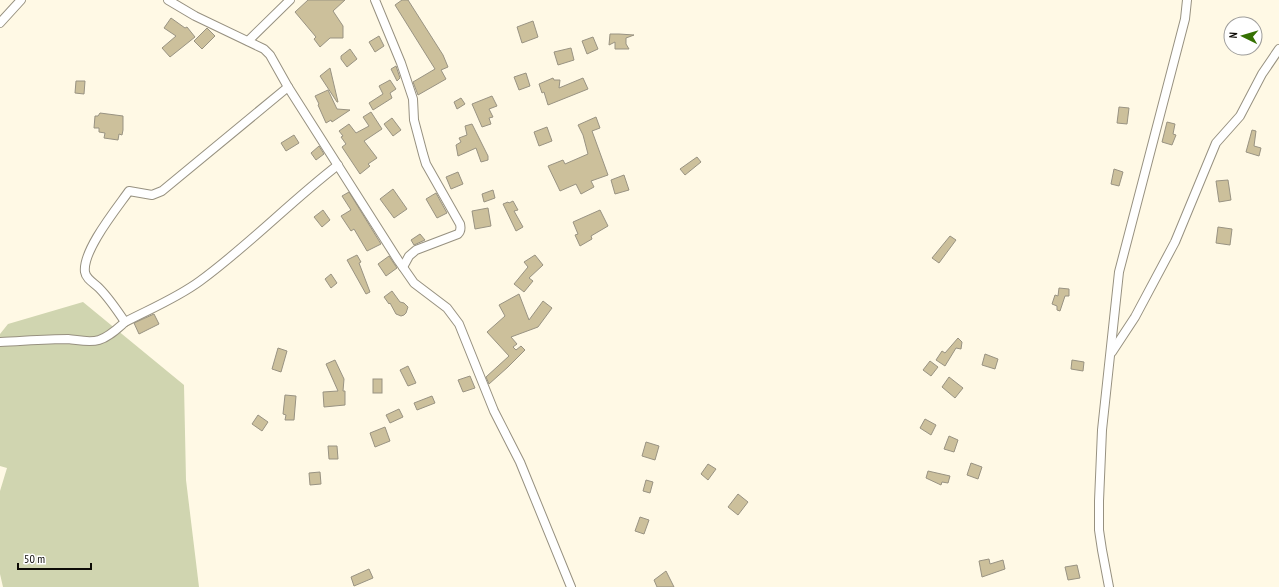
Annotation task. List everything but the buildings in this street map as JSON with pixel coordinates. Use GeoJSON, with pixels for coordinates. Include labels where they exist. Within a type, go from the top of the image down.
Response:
{"type":"FeatureCollection","features":[{"type":"Feature","properties":{"kind":"street"},"geometry":{"type":"LineString","coordinates":[[0,23],[21,0]]}},
{"type":"Feature","properties":{"kind":"street"},"geometry":{"type":"LineString","coordinates":[[168,0],[195,16],[264,49],[270,55],[288,86],[414,283],[446,308],[459,324],[494,411],[520,462],[571,587]]}},
{"type":"Feature","properties":{"kind":"street"},"geometry":{"type":"LineString","coordinates":[[248,41],[290,0]]}},
{"type":"Feature","properties":{"kind":"street"},"geometry":{"type":"LineString","coordinates":[[375,0],[413,100],[414,120],[426,164],[461,228],[458,234],[413,252],[403,267]]}},
{"type":"Feature","properties":{"kind":"street"},"geometry":{"type":"LineString","coordinates":[[1109,587],[1100,536],[1099,501],[1102,430],[1119,272],[1185,19],[1188,0]]}},
{"type":"Feature","properties":{"kind":"street"},"geometry":{"type":"LineString","coordinates":[[1111,354],[1135,317],[1175,242],[1216,143],[1240,116],[1262,74],[1279,49]]}},
{"type":"Feature","properties":{"kind":"street"},"geometry":{"type":"LineString","coordinates":[[125,322],[112,301],[88,279],[85,272],[92,245],[109,218],[129,191],[152,195],[162,191],[288,86]]}},
{"type":"Feature","properties":{"kind":"street"},"geometry":{"type":"LineString","coordinates":[[0,342],[69,339],[92,341],[101,340],[115,332],[125,322],[198,282],[338,165]]}},
{"type":"Feature","properties":{"kind":"green space"},"geometry":{"type":"Polygon","coordinates":[[[83,302],[184,385],[186,480],[199,587],[3,587],[0,574],[0,491],[7,468],[0,466],[0,334],[8,324],[83,302]]]}}]}
